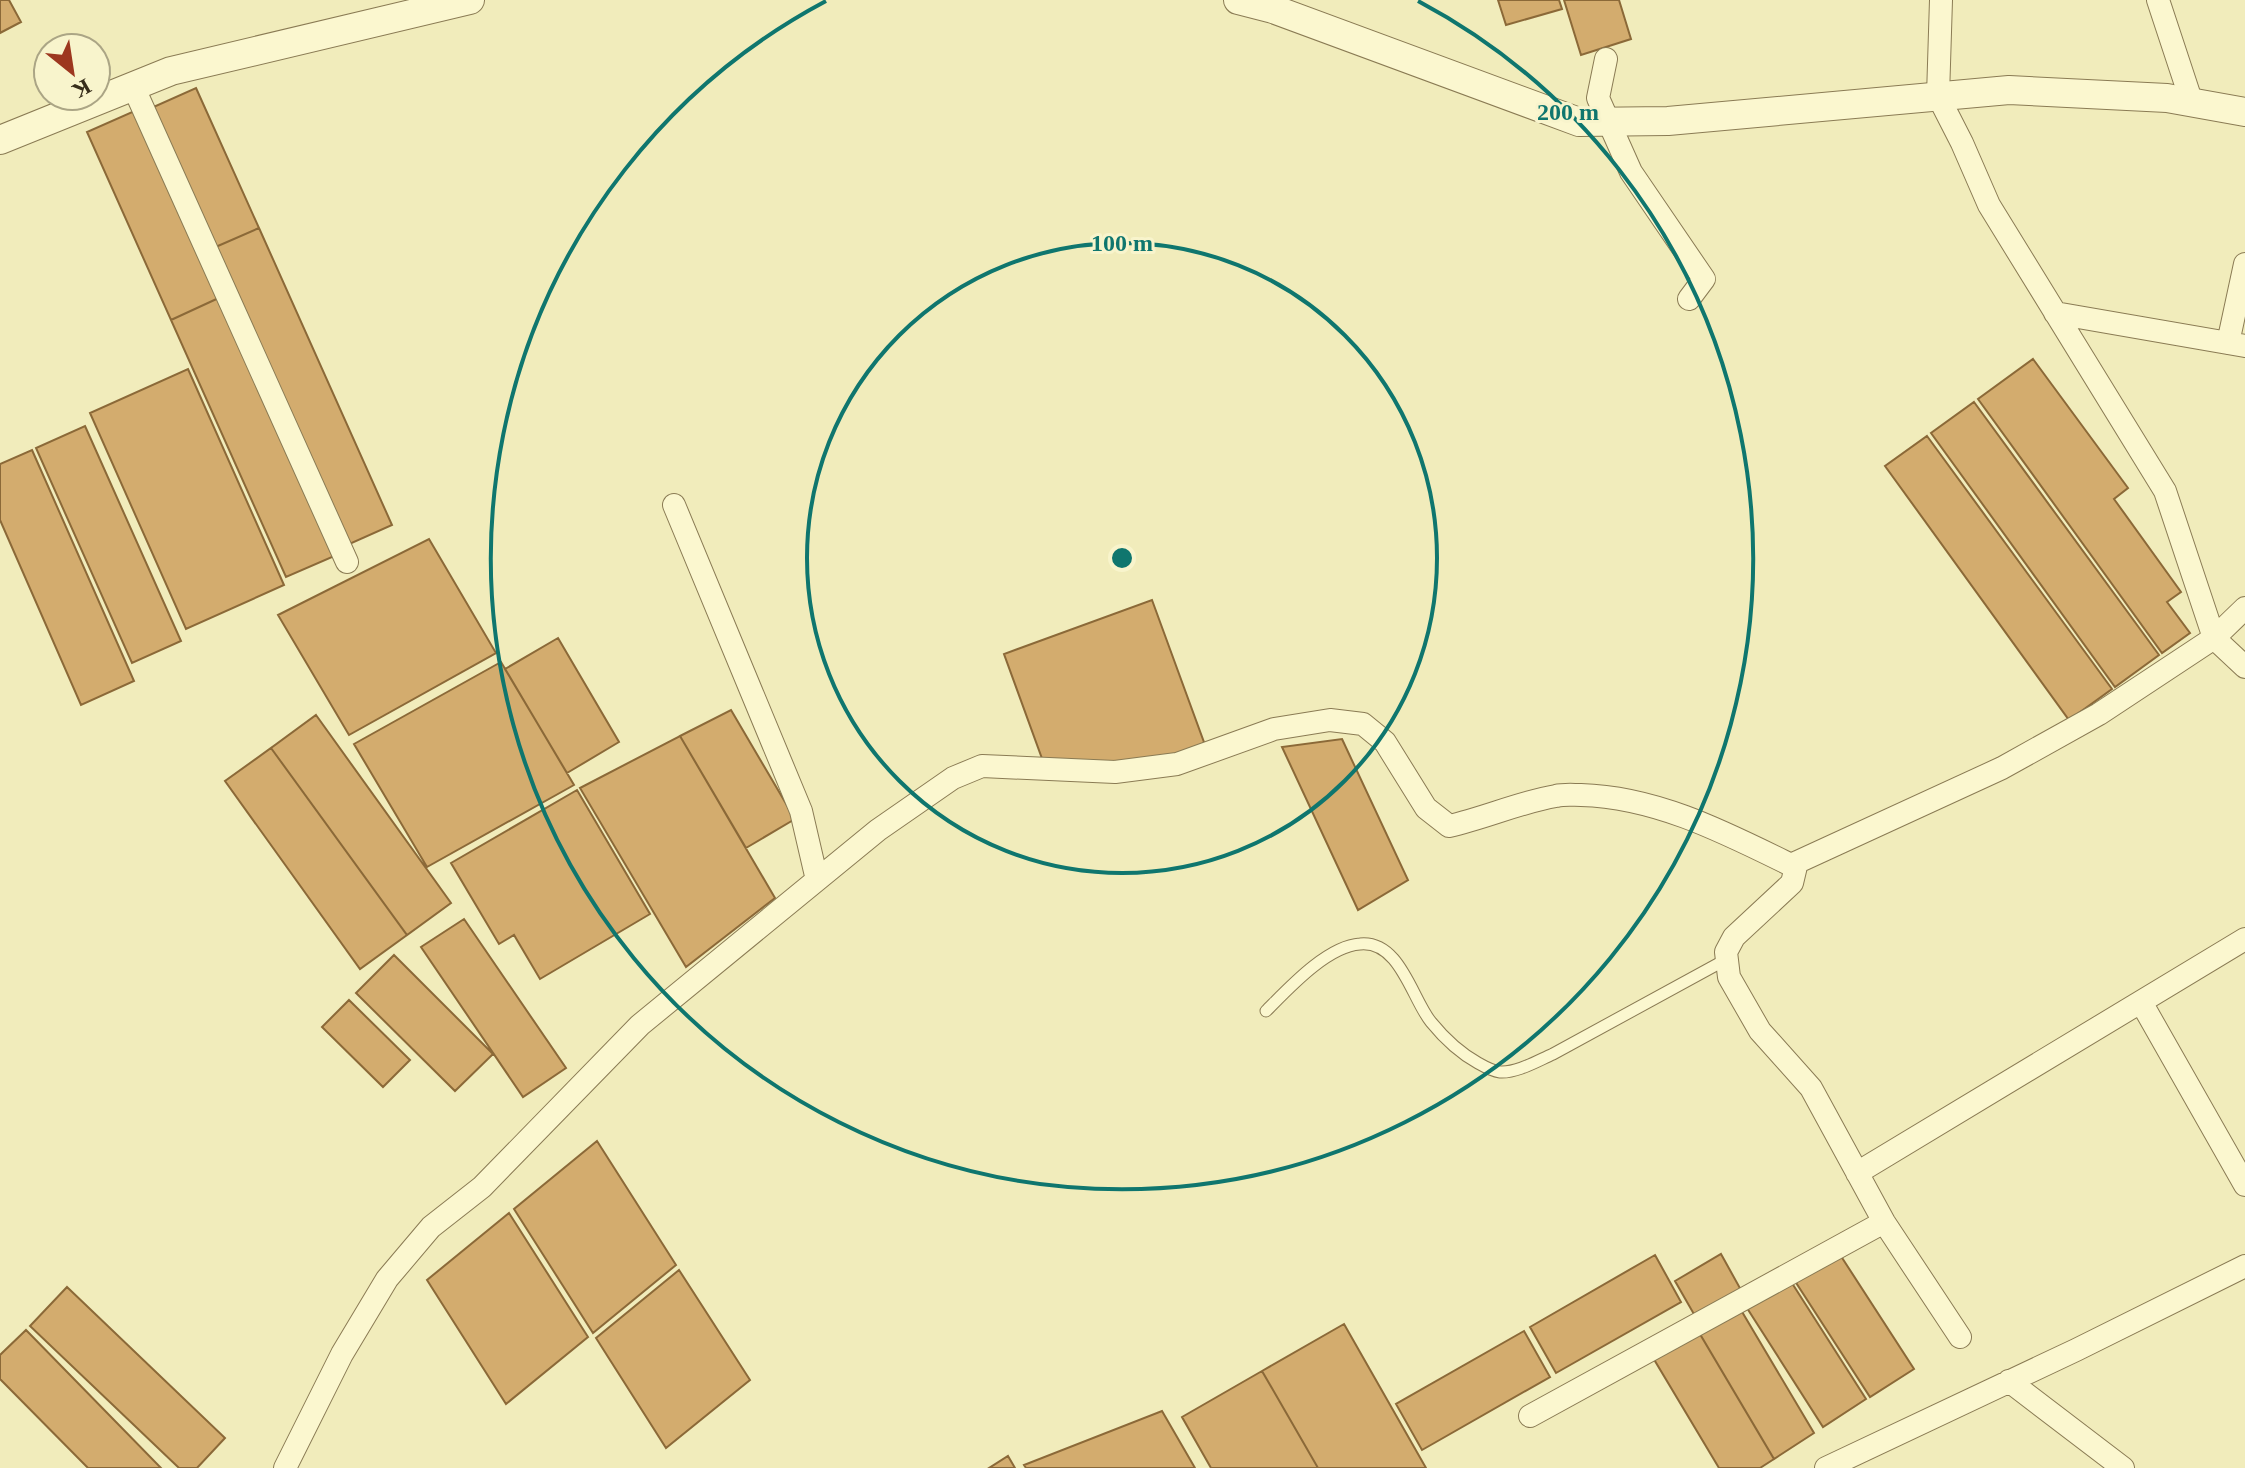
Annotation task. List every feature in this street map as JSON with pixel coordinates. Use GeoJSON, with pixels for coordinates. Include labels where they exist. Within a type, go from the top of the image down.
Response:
{"type":"FeatureCollection","features":[{"type":"Feature","properties":{"kind":"street"},"geometry":{"type":"LineString","coordinates":[[0,140],[171,71],[470,0]]}},
{"type":"Feature","properties":{"kind":"street"},"geometry":{"type":"LineString","coordinates":[[1238,0],[1273,9],[1579,122],[1668,121],[2009,90],[2167,98],[2245,112]]}},
{"type":"Feature","properties":{"kind":"street"},"geometry":{"type":"LineString","coordinates":[[1941,0],[1938,96],[1989,205],[2165,491],[2214,638],[2245,667]]}},
{"type":"Feature","properties":{"kind":"street"},"geometry":{"type":"LineString","coordinates":[[2158,0],[2192,103]]}},
{"type":"Feature","properties":{"kind":"street"},"geometry":{"type":"LineString","coordinates":[[1606,59],[1598,98],[1631,172],[1704,279],[1689,299]]}},
{"type":"Feature","properties":{"kind":"street"},"geometry":{"type":"LineString","coordinates":[[133,86],[347,562]]}},
{"type":"Feature","properties":{"kind":"street"},"geometry":{"type":"LineString","coordinates":[[2055,313],[2237,345],[2245,264]]}},
{"type":"Feature","properties":{"kind":"street"},"geometry":{"type":"LineString","coordinates":[[674,505],[801,811],[817,880]]}},
{"type":"Feature","properties":{"kind":"street"},"geometry":{"type":"LineString","coordinates":[[285,1468],[342,1354],[387,1279],[431,1227],[482,1187],[640,1025],[878,830],[953,778],[982,766],[1115,772],[1177,764],[1274,729],[1330,720],[1363,724],[1385,742],[1426,808],[1449,826],[1558,795],[1605,796],[1661,807],[1729,834],[1791,865],[2002,768],[2099,714],[2214,638],[2245,608]]}},
{"type":"Feature","properties":{"kind":"street"},"geometry":{"type":"LineString","coordinates":[[1797,862],[1792,883],[1734,937],[1726,952],[1729,977],[1760,1031],[1811,1088],[1884,1222],[1960,1337]]}},
{"type":"Feature","properties":{"kind":"street"},"geometry":{"type":"LineString","coordinates":[[1857,1173],[2245,939]]}},
{"type":"Feature","properties":{"kind":"street"},"geometry":{"type":"LineString","coordinates":[[2141,1002],[2245,1185]]}},
{"type":"Feature","properties":{"kind":"street"},"geometry":{"type":"LineString","coordinates":[[1530,1416],[1884,1222]]}},
{"type":"Feature","properties":{"kind":"street"},"geometry":{"type":"LineString","coordinates":[[1826,1468],[2245,1266]]}},
{"type":"Feature","properties":{"kind":"street"},"geometry":{"type":"LineString","coordinates":[[2009,1381],[2123,1468]]}},
{"type":"Feature","properties":{"kind":"lane"},"geometry":{"type":"LineString","coordinates":[[1266,1011],[1306,972],[1360,944],[1373,945],[1395,962],[1430,1021],[1463,1054],[1488,1069],[1502,1072],[1553,1054],[1727,959]]}},
{"type":"Feature","properties":{"kind":"building"},"geometry":{"type":"Polygon","coordinates":[[[0,0],[9,0],[21,22],[0,33],[0,0]]]}},
{"type":"Feature","properties":{"kind":"building"},"geometry":{"type":"Polygon","coordinates":[[[1498,0],[1559,0],[1562,9],[1506,25],[1498,0]]]}},
{"type":"Feature","properties":{"kind":"building"},"geometry":{"type":"Polygon","coordinates":[[[1564,0],[1619,0],[1631,39],[1581,55],[1564,0]]]}},
{"type":"Feature","properties":{"kind":"building"},"geometry":{"type":"Polygon","coordinates":[[[196,88],[259,228],[211,249],[149,109],[196,88]]]}},
{"type":"Feature","properties":{"kind":"building"},"geometry":{"type":"Polygon","coordinates":[[[139,109],[223,296],[171,320],[87,132],[139,109]]]}},
{"type":"Feature","properties":{"kind":"building"},"geometry":{"type":"Polygon","coordinates":[[[259,228],[392,525],[345,546],[211,249],[259,228]]]}},
{"type":"Feature","properties":{"kind":"building"},"geometry":{"type":"Polygon","coordinates":[[[223,296],[339,554],[286,577],[171,320],[223,296]]]}},
{"type":"Feature","properties":{"kind":"building"},"geometry":{"type":"Polygon","coordinates":[[[2033,359],[2128,488],[2114,499],[2181,592],[2167,602],[2190,633],[2162,653],[1978,399],[2033,359]]]}},
{"type":"Feature","properties":{"kind":"building"},"geometry":{"type":"Polygon","coordinates":[[[188,369],[284,585],[186,629],[90,413],[188,369]]]}},
{"type":"Feature","properties":{"kind":"building"},"geometry":{"type":"Polygon","coordinates":[[[1974,402],[2159,655],[2115,687],[1931,433],[1974,402]]]}},
{"type":"Feature","properties":{"kind":"building"},"geometry":{"type":"Polygon","coordinates":[[[85,426],[181,641],[132,663],[36,448],[85,426]]]}},
{"type":"Feature","properties":{"kind":"building"},"geometry":{"type":"Polygon","coordinates":[[[1927,436],[2112,689],[2069,720],[1885,466],[1927,436]]]}},
{"type":"Feature","properties":{"kind":"building"},"geometry":{"type":"Polygon","coordinates":[[[32,450],[134,681],[81,705],[0,520],[0,464],[32,450]]]}},
{"type":"Feature","properties":{"kind":"building"},"geometry":{"type":"Polygon","coordinates":[[[429,539],[496,653],[349,735],[278,615],[429,539]]]}},
{"type":"Feature","properties":{"kind":"building"},"geometry":{"type":"Polygon","coordinates":[[[1152,600],[1205,745],[1158,763],[1044,764],[1004,654],[1152,600]]]}},
{"type":"Feature","properties":{"kind":"building"},"geometry":{"type":"Polygon","coordinates":[[[558,638],[619,742],[567,773],[505,669],[558,638]]]}},
{"type":"Feature","properties":{"kind":"building"},"geometry":{"type":"Polygon","coordinates":[[[501,662],[574,785],[427,867],[354,744],[501,662]]]}},
{"type":"Feature","properties":{"kind":"building"},"geometry":{"type":"Polygon","coordinates":[[[731,710],[795,819],[746,848],[680,736],[731,710]]]}},
{"type":"Feature","properties":{"kind":"building"},"geometry":{"type":"Polygon","coordinates":[[[316,715],[451,903],[407,935],[271,748],[316,715]]]}},
{"type":"Feature","properties":{"kind":"building"},"geometry":{"type":"Polygon","coordinates":[[[680,736],[775,898],[686,967],[580,788],[680,736]]]}},
{"type":"Feature","properties":{"kind":"building"},"geometry":{"type":"Polygon","coordinates":[[[1342,739],[1408,880],[1358,910],[1282,747],[1342,739]]]}},
{"type":"Feature","properties":{"kind":"building"},"geometry":{"type":"Polygon","coordinates":[[[271,748],[407,935],[360,969],[225,781],[271,748]]]}},
{"type":"Feature","properties":{"kind":"building"},"geometry":{"type":"Polygon","coordinates":[[[577,790],[650,914],[540,979],[514,935],[499,944],[451,863],[577,790]]]}},
{"type":"Feature","properties":{"kind":"building"},"geometry":{"type":"Polygon","coordinates":[[[464,919],[566,1068],[523,1097],[421,947],[464,919]]]}},
{"type":"Feature","properties":{"kind":"building"},"geometry":{"type":"Polygon","coordinates":[[[394,955],[493,1054],[455,1091],[356,993],[394,955]]]}},
{"type":"Feature","properties":{"kind":"building"},"geometry":{"type":"Polygon","coordinates":[[[349,1000],[410,1060],[383,1087],[322,1027],[349,1000]]]}},
{"type":"Feature","properties":{"kind":"building"},"geometry":{"type":"Polygon","coordinates":[[[597,1141],[676,1265],[593,1333],[514,1209],[597,1141]]]}},
{"type":"Feature","properties":{"kind":"building"},"geometry":{"type":"Polygon","coordinates":[[[509,1213],[588,1337],[506,1404],[427,1280],[509,1213]]]}},
{"type":"Feature","properties":{"kind":"building"},"geometry":{"type":"Polygon","coordinates":[[[1837,1250],[1914,1369],[1870,1397],[1793,1278],[1837,1250]]]}},
{"type":"Feature","properties":{"kind":"building"},"geometry":{"type":"Polygon","coordinates":[[[1721,1254],[1741,1290],[1695,1316],[1675,1281],[1721,1254]]]}},
{"type":"Feature","properties":{"kind":"building"},"geometry":{"type":"Polygon","coordinates":[[[1655,1255],[1681,1302],[1556,1373],[1530,1327],[1655,1255]]]}},
{"type":"Feature","properties":{"kind":"building"},"geometry":{"type":"Polygon","coordinates":[[[679,1270],[750,1380],[666,1448],[596,1338],[679,1270]]]}},
{"type":"Feature","properties":{"kind":"building"},"geometry":{"type":"Polygon","coordinates":[[[1790,1280],[1866,1399],[1823,1427],[1747,1308],[1790,1280]]]}},
{"type":"Feature","properties":{"kind":"building"},"geometry":{"type":"Polygon","coordinates":[[[67,1287],[225,1438],[197,1468],[179,1468],[30,1326],[67,1287]]]}},
{"type":"Feature","properties":{"kind":"building"},"geometry":{"type":"Polygon","coordinates":[[[1738,1305],[1814,1433],[1774,1459],[1697,1329],[1738,1305]]]}},
{"type":"Feature","properties":{"kind":"building"},"geometry":{"type":"Polygon","coordinates":[[[1344,1324],[1426,1468],[1318,1468],[1262,1371],[1344,1324]]]}},
{"type":"Feature","properties":{"kind":"building"},"geometry":{"type":"Polygon","coordinates":[[[1697,1329],[1774,1459],[1760,1468],[1719,1468],[1652,1356],[1697,1329]]]}},
{"type":"Feature","properties":{"kind":"building"},"geometry":{"type":"Polygon","coordinates":[[[26,1330],[161,1468],[88,1468],[0,1379],[0,1355],[26,1330]]]}},
{"type":"Feature","properties":{"kind":"building"},"geometry":{"type":"Polygon","coordinates":[[[1524,1331],[1550,1377],[1422,1450],[1396,1404],[1524,1331]]]}},
{"type":"Feature","properties":{"kind":"building"},"geometry":{"type":"Polygon","coordinates":[[[1262,1371],[1318,1468],[1211,1468],[1182,1417],[1262,1371]]]}},
{"type":"Feature","properties":{"kind":"building"},"geometry":{"type":"Polygon","coordinates":[[[1162,1411],[1195,1468],[1026,1468],[1024,1465],[1162,1411]]]}},
{"type":"Feature","properties":{"kind":"building"},"geometry":{"type":"Polygon","coordinates":[[[1008,1456],[1015,1468],[989,1468],[1008,1456]]]}}]}
